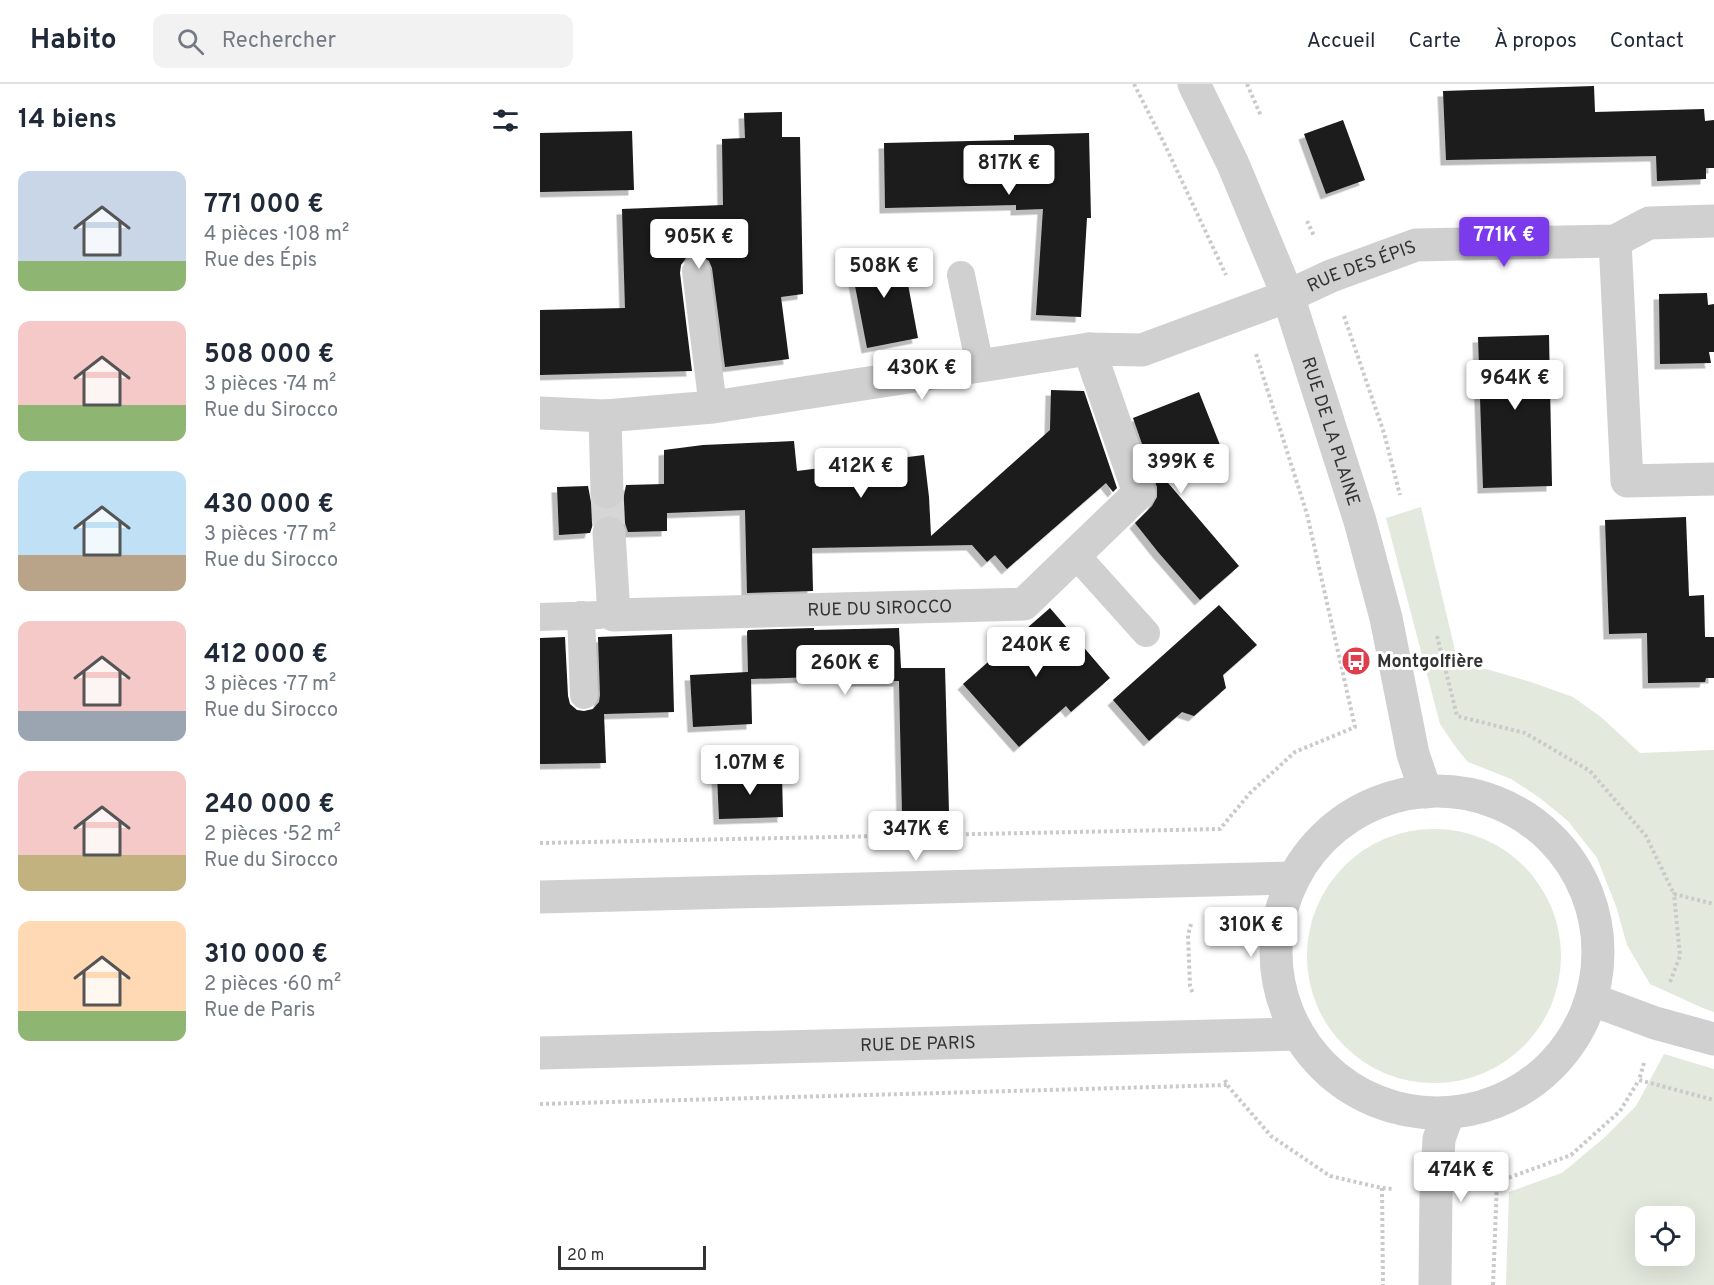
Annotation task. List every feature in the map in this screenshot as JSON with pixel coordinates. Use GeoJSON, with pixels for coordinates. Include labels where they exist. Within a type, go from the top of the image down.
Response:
{"type":"FeatureCollection","features":[{"type":"Feature","properties":{"kind":"street","name":"RUE DE LA PLAINE"},"geometry":{"type":"LineString","coordinates":[[1194,84],[1233,164],[1288,296],[1360,521],[1386,618],[1413,754],[1426,792]]}},
{"type":"Feature","properties":{"kind":"street","name":"RUE DES ÉPIS"},"geometry":{"type":"LineString","coordinates":[[1288,296],[1331,276],[1416,245],[1615,241],[1649,222],[1714,221]]}},
{"type":"Feature","properties":{"kind":"street"},"geometry":{"type":"LineString","coordinates":[[1615,241],[1626,481],[1714,478]]}},
{"type":"Feature","properties":{"kind":"street"},"geometry":{"type":"LineString","coordinates":[[540,413],[605,416],[713,407],[1089,349],[1142,350],[1288,296]]}},
{"type":"Feature","properties":{"kind":"street","name":"RUE DU SIROCCO"},"geometry":{"type":"LineString","coordinates":[[614,615],[1024,604],[1139,493],[1089,349]]}},
{"type":"Feature","properties":{"kind":"street"},"geometry":{"type":"LineString","coordinates":[[605,416],[608,492]]}},
{"type":"Feature","properties":{"kind":"street"},"geometry":{"type":"LineString","coordinates":[[609,533],[614,615]]}},
{"type":"Feature","properties":{"kind":"street"},"geometry":{"type":"LineString","coordinates":[[1426,792],[1490,799],[1534,823],[1569,858],[1591,904],[1599,953],[1593,1000],[1570,1046],[1537,1080],[1495,1103],[1448,1114],[1397,1110],[1351,1089],[1320,1064],[1297,1034],[1288,1016],[1276,970],[1278,923],[1293,878],[1319,842],[1354,813],[1396,795],[1426,792]]}},
{"type":"Feature","properties":{"kind":"street"},"geometry":{"type":"LineString","coordinates":[[540,897],[1293,878]]}},
{"type":"Feature","properties":{"kind":"street"},"geometry":{"type":"LineString","coordinates":[[1593,1000],[1655,1023],[1714,1040]]}},
{"type":"Feature","properties":{"kind":"street","name":"RUE DE PARIS"},"geometry":{"type":"LineString","coordinates":[[540,1053],[1297,1034]]}},
{"type":"Feature","properties":{"kind":"street"},"geometry":{"type":"LineString","coordinates":[[1435,1285],[1438,1138],[1448,1114]]}},
{"type":"Feature","properties":{"kind":"lane"},"geometry":{"type":"LineString","coordinates":[[696,271],[713,407]]}},
{"type":"Feature","properties":{"kind":"lane"},"geometry":{"type":"LineString","coordinates":[[961,275],[981,366]]}},
{"type":"Feature","properties":{"kind":"lane"},"geometry":{"type":"LineString","coordinates":[[1076,554],[1146,633]]}},
{"type":"Feature","properties":{"kind":"lane"},"geometry":{"type":"LineString","coordinates":[[581,615],[584,695]]}},
{"type":"Feature","properties":{"kind":"lane"},"geometry":{"type":"LineString","coordinates":[[540,617],[614,615]]}},
{"type":"Feature","properties":{"kind":"path"},"geometry":{"type":"LineString","coordinates":[[1247,84],[1261,116]]}},
{"type":"Feature","properties":{"kind":"path"},"geometry":{"type":"LineString","coordinates":[[1303,212],[1331,276],[1384,433],[1402,501]]}},
{"type":"Feature","properties":{"kind":"path"},"geometry":{"type":"LineString","coordinates":[[1434,625],[1457,716],[1524,734],[1590,771],[1646,836],[1674,894],[1680,956],[1655,1023]]}},
{"type":"Feature","properties":{"kind":"path"},"geometry":{"type":"LineString","coordinates":[[1220,829],[1202,880],[1188,935],[1190,986],[1227,1085],[1271,1136],[1330,1176],[1383,1188],[1436,1192],[1497,1182],[1571,1155],[1620,1111],[1639,1080]]}},
{"type":"Feature","properties":{"kind":"path"},"geometry":{"type":"LineString","coordinates":[[1674,894],[1714,904]]}},
{"type":"Feature","properties":{"kind":"path"},"geometry":{"type":"LineString","coordinates":[[540,1104],[1227,1085]]}},
{"type":"Feature","properties":{"kind":"path"},"geometry":{"type":"LineString","coordinates":[[1493,1285],[1497,1182]]}},
{"type":"Feature","properties":{"kind":"path"},"geometry":{"type":"LineString","coordinates":[[1383,1188],[1383,1285]]}},
{"type":"Feature","properties":{"kind":"shaded area"},"geometry":{"type":"Polygon","coordinates":[[[1421,507],[1458,663],[1531,682],[1573,697],[1601,717],[1640,753],[1714,750],[1714,1012],[1650,984],[1627,945],[1616,906],[1597,858],[1568,821],[1540,798],[1511,779],[1468,762],[1440,724],[1386,518],[1421,507]]]}},
{"type":"Feature","properties":{"kind":"shaded area"},"geometry":{"type":"Polygon","coordinates":[[[1434,829],[1471,834],[1505,850],[1524,866],[1540,885],[1556,919],[1561,956],[1556,993],[1540,1027],[1524,1046],[1505,1062],[1471,1078],[1434,1083],[1397,1078],[1363,1062],[1344,1046],[1328,1027],[1312,993],[1307,956],[1312,919],[1328,885],[1344,866],[1363,850],[1397,834],[1434,829]]]}},
{"type":"Feature","properties":{"kind":"shaded area"},"geometry":{"type":"Polygon","coordinates":[[[1664,1054],[1714,1069],[1714,1285],[1506,1285],[1509,1192],[1562,1173],[1604,1138],[1636,1106],[1664,1054]]]}},
{"type":"Feature","properties":{"kind":"building"},"geometry":{"type":"Polygon","coordinates":[[[1594,86],[1595,112],[1704,109],[1705,121],[1714,120],[1714,168],[1706,168],[1706,179],[1657,181],[1656,156],[1446,160],[1443,91],[1594,86]]]}},
{"type":"Feature","properties":{"kind":"building"},"geometry":{"type":"Polygon","coordinates":[[[782,112],[782,137],[800,137],[803,294],[781,297],[789,359],[725,367],[712,268],[709,261],[702,256],[695,255],[686,258],[681,265],[680,273],[692,371],[540,375],[540,310],[625,308],[622,209],[723,205],[722,139],[745,138],[744,113],[782,112]]]}},
{"type":"Feature","properties":{"kind":"building"},"geometry":{"type":"Polygon","coordinates":[[[1343,120],[1365,180],[1326,194],[1304,134],[1343,120]]]}},
{"type":"Feature","properties":{"kind":"building"},"geometry":{"type":"Polygon","coordinates":[[[632,131],[634,190],[540,192],[540,133],[632,131]]]}},
{"type":"Feature","properties":{"kind":"building"},"geometry":{"type":"Polygon","coordinates":[[[1089,133],[1091,218],[1087,218],[1081,317],[1036,315],[1043,209],[1016,210],[1016,205],[885,208],[884,143],[1014,140],[1014,135],[1089,133]]]}},
{"type":"Feature","properties":{"kind":"building"},"geometry":{"type":"Polygon","coordinates":[[[902,252],[918,338],[867,348],[850,260],[902,252]]]}},
{"type":"Feature","properties":{"kind":"building"},"geometry":{"type":"Polygon","coordinates":[[[1707,293],[1708,305],[1714,304],[1714,352],[1709,352],[1711,363],[1660,364],[1659,294],[1707,293]]]}},
{"type":"Feature","properties":{"kind":"building"},"geometry":{"type":"Polygon","coordinates":[[[1549,335],[1552,486],[1483,488],[1478,337],[1549,335]]]}},
{"type":"Feature","properties":{"kind":"building"},"geometry":{"type":"Polygon","coordinates":[[[1051,390],[1084,391],[1117,488],[1113,492],[1106,483],[1007,569],[995,555],[987,562],[972,545],[812,548],[813,591],[747,593],[745,510],[667,513],[667,531],[628,532],[625,523],[618,517],[607,514],[598,518],[590,533],[559,535],[557,487],[588,486],[591,502],[599,509],[608,511],[616,508],[623,501],[626,485],[664,484],[664,450],[703,445],[794,441],[797,471],[924,455],[931,536],[1050,430],[1051,390]]]}},
{"type":"Feature","properties":{"kind":"building"},"geometry":{"type":"Polygon","coordinates":[[[1199,392],[1220,445],[1157,470],[1239,566],[1200,600],[1135,523],[1152,506],[1157,497],[1157,487],[1133,418],[1199,392]]]}},
{"type":"Feature","properties":{"kind":"building"},"geometry":{"type":"Polygon","coordinates":[[[1686,517],[1689,596],[1704,595],[1705,637],[1714,637],[1714,678],[1706,678],[1705,682],[1648,683],[1647,633],[1609,634],[1605,520],[1686,517]]]}},
{"type":"Feature","properties":{"kind":"building"},"geometry":{"type":"Polygon","coordinates":[[[1219,605],[1257,645],[1223,675],[1226,688],[1194,716],[1182,712],[1149,741],[1113,700],[1219,605]]]}},
{"type":"Feature","properties":{"kind":"building"},"geometry":{"type":"Polygon","coordinates":[[[1050,608],[1110,678],[1071,712],[1066,706],[1019,747],[963,684],[1050,608]]]}},
{"type":"Feature","properties":{"kind":"building"},"geometry":{"type":"Polygon","coordinates":[[[814,628],[814,630],[899,628],[901,668],[945,668],[949,812],[902,814],[899,681],[847,681],[846,676],[751,679],[752,724],[693,727],[690,675],[748,672],[748,630],[814,628]]]}},
{"type":"Feature","properties":{"kind":"building"},"geometry":{"type":"Polygon","coordinates":[[[672,634],[674,712],[604,714],[606,763],[540,764],[540,638],[565,637],[570,704],[577,710],[584,711],[593,709],[599,702],[598,637],[672,634]]]}},
{"type":"Feature","properties":{"kind":"building"},"geometry":{"type":"Polygon","coordinates":[[[782,774],[783,817],[719,819],[717,775],[782,774]]]}},
{"type":"Feature","properties":{"kind":"tunnel"},"geometry":{"type":"LineString","coordinates":[[607,492],[609,533]]}},
{"type":"Feature","properties":{"kind":"place","name":"Montgolfière"},"geometry":{"type":"Point","coordinates":[1356,661]}}]}
